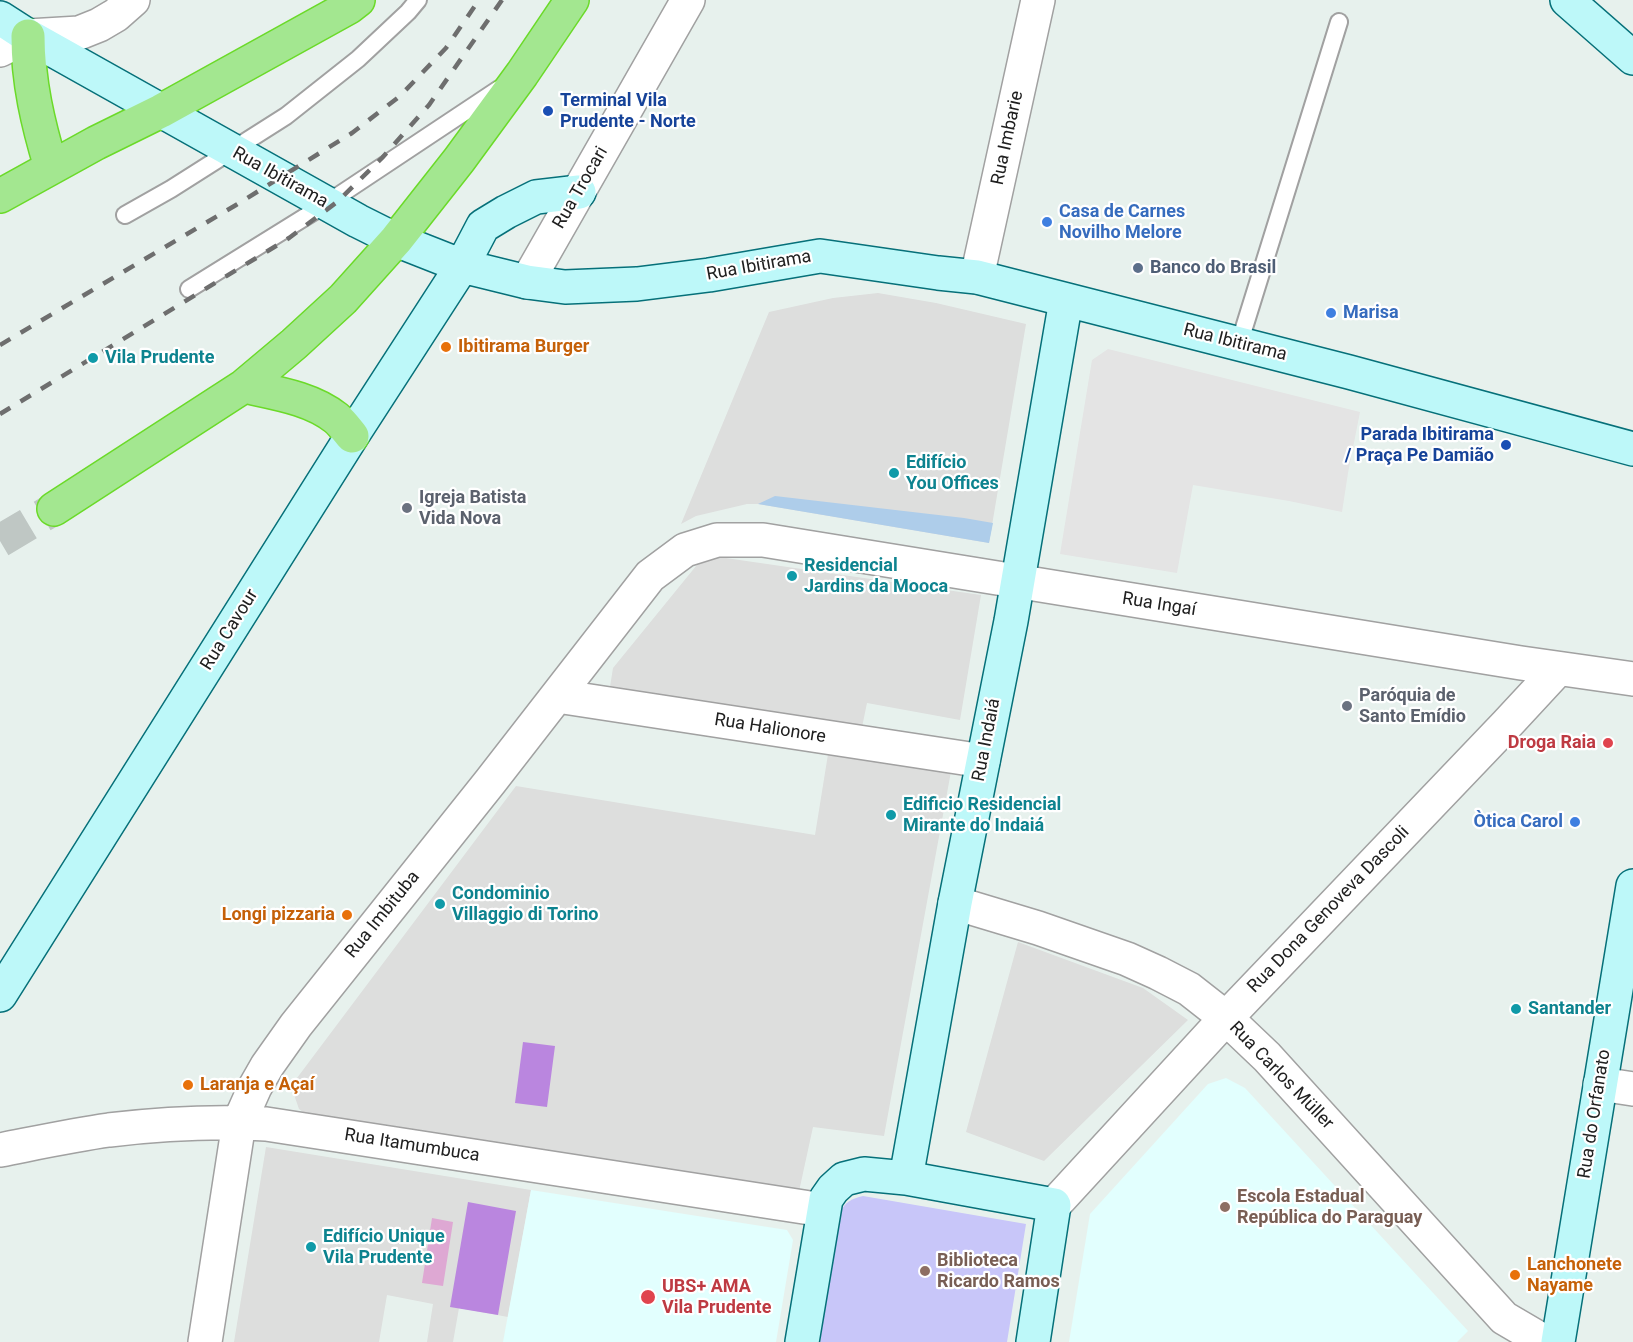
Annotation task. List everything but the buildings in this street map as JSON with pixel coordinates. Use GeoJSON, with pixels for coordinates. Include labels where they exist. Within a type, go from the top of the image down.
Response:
{"type":"FeatureCollection","features":[{"type":"Feature","properties":{"kind":"highway"},"geometry":{"type":"LineString","coordinates":[[0,196],[51,167],[161,111],[339,13],[358,0]]}},
{"type":"Feature","properties":{"kind":"highway"},"geometry":{"type":"LineString","coordinates":[[54,509],[244,386],[343,299],[396,240],[459,160],[522,74],[572,0]]}},
{"type":"Feature","properties":{"kind":"highway"},"geometry":{"type":"LineString","coordinates":[[14,43],[28,62],[32,95],[51,167]]}},
{"type":"Feature","properties":{"kind":"highway"},"geometry":{"type":"LineString","coordinates":[[244,386],[277,393],[320,407],[337,419],[352,436]]}},
{"type":"Feature","properties":{"kind":"street"},"geometry":{"type":"LineString","coordinates":[[14,43],[79,33],[116,15],[133,0]]}},
{"type":"Feature","properties":{"kind":"street","name":"Rua Trocari"},"geometry":{"type":"LineString","coordinates":[[527,282],[688,0]]}},
{"type":"Feature","properties":{"kind":"street","name":"Rua Imbarie"},"geometry":{"type":"LineString","coordinates":[[977,277],[1038,0]]}},
{"type":"Feature","properties":{"kind":"street"},"geometry":{"type":"LineString","coordinates":[[1567,0],[1633,58]]}},
{"type":"Feature","properties":{"kind":"street","name":"Rua Ibitirama"},"geometry":{"type":"LineString","coordinates":[[0,18],[14,43],[161,111],[326,204],[396,240],[462,266],[527,282],[565,287],[637,284],[709,275],[820,256],[977,277],[1348,372],[1633,449]]}},
{"type":"Feature","properties":{"kind":"street","name":"Rua Cavour"},"geometry":{"type":"LineString","coordinates":[[0,995],[352,436],[462,266],[483,226],[536,197],[579,192]]}},
{"type":"Feature","properties":{"kind":"street","name":"Rua Indaiá"},"geometry":{"type":"LineString","coordinates":[[906,1178],[955,903],[1018,582],[1066,300]]}},
{"type":"Feature","properties":{"kind":"street","name":"Rua Ingaí"},"geometry":{"type":"LineString","coordinates":[[685,550],[717,540],[763,540],[1558,669],[1633,679]]}},
{"type":"Feature","properties":{"kind":"street","name":"Rua Imbituba"},"geometry":{"type":"LineString","coordinates":[[205,1342],[238,1123],[267,1066],[296,1025],[650,576],[685,550]]}},
{"type":"Feature","properties":{"kind":"street","name":"Rua Dona Genoveva Dascoli"},"geometry":{"type":"LineString","coordinates":[[1054,1205],[1226,1018],[1558,669]]}},
{"type":"Feature","properties":{"kind":"street","name":"Rua Halionore"},"geometry":{"type":"LineString","coordinates":[[557,696],[983,761]]}},
{"type":"Feature","properties":{"kind":"street","name":"Rua do Orfanato"},"geometry":{"type":"LineString","coordinates":[[1558,1342],[1633,886]]}},
{"type":"Feature","properties":{"kind":"street","name":"Rua Carlos Müller"},"geometry":{"type":"LineString","coordinates":[[955,903],[1038,928],[1127,959],[1189,989],[1226,1018],[1267,1057],[1504,1318],[1545,1342]]}},
{"type":"Feature","properties":{"kind":"street"},"geometry":{"type":"LineString","coordinates":[[1600,1084],[1633,1089]]}},
{"type":"Feature","properties":{"kind":"street","name":"Rua Itamumbuca"},"geometry":{"type":"LineString","coordinates":[[0,1150],[108,1130],[191,1124],[272,1125],[823,1210]]}},
{"type":"Feature","properties":{"kind":"street"},"geometry":{"type":"LineString","coordinates":[[802,1342],[826,1199],[844,1179],[864,1174],[906,1178],[1054,1205],[1033,1342]]}},
{"type":"Feature","properties":{"kind":"lane"},"geometry":{"type":"LineString","coordinates":[[126,215],[286,116],[358,59],[418,0]]}},
{"type":"Feature","properties":{"kind":"lane"},"geometry":{"type":"LineString","coordinates":[[1239,345],[1340,22]]}},
{"type":"Feature","properties":{"kind":"lane"},"geometry":{"type":"LineString","coordinates":[[189,289],[326,204],[522,74]]}},
{"type":"Feature","properties":{"kind":"shaded area"},"geometry":{"type":"Polygon","coordinates":[[[878,293],[936,303],[1026,324],[989,543],[758,504],[747,504],[696,516],[681,524],[769,312],[833,298],[878,293]]]}},
{"type":"Feature","properties":{"kind":"shaded area"},"geometry":{"type":"Polygon","coordinates":[[[1108,349],[1360,412],[1342,512],[1193,485],[1177,573],[1060,554],[1092,360],[1108,349]]]}},
{"type":"Feature","properties":{"kind":"shaded area"},"geometry":{"type":"Polygon","coordinates":[[[775,496],[993,523],[989,543],[758,504],[775,496]]]}},
{"type":"Feature","properties":{"kind":"shaded area"},"geometry":{"type":"Polygon","coordinates":[[[705,555],[981,595],[960,720],[867,703],[861,732],[609,693],[613,668],[705,555]]]}},
{"type":"Feature","properties":{"kind":"shaded area"},"geometry":{"type":"Polygon","coordinates":[[[829,748],[952,766],[884,1136],[813,1127],[798,1196],[317,1122],[299,1109],[291,1086],[516,786],[815,835],[829,748]]]}},
{"type":"Feature","properties":{"kind":"shaded area"},"geometry":{"type":"Polygon","coordinates":[[[1018,942],[1143,988],[1188,1020],[1044,1161],[966,1132],[1018,942]]]}},
{"type":"Feature","properties":{"kind":"shaded area"},"geometry":{"type":"Polygon","coordinates":[[[523,1042],[555,1046],[547,1107],[515,1103],[523,1042]]]}},
{"type":"Feature","properties":{"kind":"shaded area","name":"Escola Estadual República do Paraguay"},"geometry":{"type":"Polygon","coordinates":[[[1226,1078],[1245,1088],[1468,1331],[1457,1342],[1069,1342],[1090,1214],[1208,1084],[1226,1078]]]}},
{"type":"Feature","properties":{"kind":"shaded area"},"geometry":{"type":"Polygon","coordinates":[[[266,1147],[531,1190],[508,1317],[459,1308],[453,1342],[427,1342],[433,1304],[387,1295],[379,1342],[234,1342],[266,1147]]]}},
{"type":"Feature","properties":{"kind":"shaded area","name":"UBS+ AMA Vila Prudente"},"geometry":{"type":"Polygon","coordinates":[[[531,1190],[787,1230],[793,1240],[776,1342],[503,1342],[531,1190]]]}},
{"type":"Feature","properties":{"kind":"shaded area"},"geometry":{"type":"Polygon","coordinates":[[[863,1196],[1026,1224],[1007,1342],[820,1342],[840,1213],[849,1201],[863,1196]]]}},
{"type":"Feature","properties":{"kind":"shaded area"},"geometry":{"type":"Polygon","coordinates":[[[468,1202],[516,1211],[498,1315],[450,1307],[468,1202]]]}},
{"type":"Feature","properties":{"kind":"shaded area"},"geometry":{"type":"Polygon","coordinates":[[[432,1218],[453,1222],[443,1286],[422,1283],[432,1218]]]}},
{"type":"Feature","properties":{"kind":"tunnel"},"geometry":{"type":"LineString","coordinates":[[0,541],[54,509]]}},
{"type":"Feature","properties":{"kind":"railway"},"geometry":{"type":"LineString","coordinates":[[0,345],[236,205],[352,133],[400,96],[446,48],[479,0]]}},
{"type":"Feature","properties":{"kind":"railway"},"geometry":{"type":"LineString","coordinates":[[0,414],[289,238],[337,202],[382,158],[429,105],[502,0]]}},
{"type":"Feature","properties":{"kind":"place","name":"Terminal Vila Prudente - Norte"},"geometry":{"type":"Point","coordinates":[548,111]}},
{"type":"Feature","properties":{"kind":"place","name":"Casa de Carnes Novilho Melore"},"geometry":{"type":"Point","coordinates":[1047,222]}},
{"type":"Feature","properties":{"kind":"place","name":"Banco do Brasil"},"geometry":{"type":"Point","coordinates":[1138,268]}},
{"type":"Feature","properties":{"kind":"place","name":"Marisa"},"geometry":{"type":"Point","coordinates":[1331,313]}},
{"type":"Feature","properties":{"kind":"place","name":"Ibitirama Burger"},"geometry":{"type":"Point","coordinates":[446,347]}},
{"type":"Feature","properties":{"kind":"place","name":"Vila Prudente"},"geometry":{"type":"Point","coordinates":[93,358]}},
{"type":"Feature","properties":{"kind":"place","name":"Parada Ibitirama / Praça Pe Damião"},"geometry":{"type":"Point","coordinates":[1506,445]}},
{"type":"Feature","properties":{"kind":"place","name":"Edifício You Offices"},"geometry":{"type":"Point","coordinates":[894,473]}},
{"type":"Feature","properties":{"kind":"place","name":"Igreja Batista Vida Nova"},"geometry":{"type":"Point","coordinates":[407,508]}},
{"type":"Feature","properties":{"kind":"place","name":"Residencial Jardins da Mooca"},"geometry":{"type":"Point","coordinates":[792,576]}},
{"type":"Feature","properties":{"kind":"place","name":"Paróquia de Santo Emídio"},"geometry":{"type":"Point","coordinates":[1347,706]}},
{"type":"Feature","properties":{"kind":"place","name":"Droga Raia"},"geometry":{"type":"Point","coordinates":[1608,743]}},
{"type":"Feature","properties":{"kind":"place","name":"Edificio Residencial Mirante do Indaiá"},"geometry":{"type":"Point","coordinates":[891,815]}},
{"type":"Feature","properties":{"kind":"place","name":"Òtica Carol"},"geometry":{"type":"Point","coordinates":[1575,822]}},
{"type":"Feature","properties":{"kind":"place","name":"Condominio Villaggio di Torino"},"geometry":{"type":"Point","coordinates":[440,904]}},
{"type":"Feature","properties":{"kind":"place","name":"Longi pizzaria"},"geometry":{"type":"Point","coordinates":[347,915]}},
{"type":"Feature","properties":{"kind":"place","name":"Santander"},"geometry":{"type":"Point","coordinates":[1516,1009]}},
{"type":"Feature","properties":{"kind":"place","name":"Laranja e Açaí"},"geometry":{"type":"Point","coordinates":[188,1085]}},
{"type":"Feature","properties":{"kind":"place","name":"Escola Estadual República do Paraguay"},"geometry":{"type":"Point","coordinates":[1225,1207]}},
{"type":"Feature","properties":{"kind":"place","name":"Edifício Unique Vila Prudente"},"geometry":{"type":"Point","coordinates":[311,1247]}},
{"type":"Feature","properties":{"kind":"place","name":"Biblioteca Ricardo Ramos"},"geometry":{"type":"Point","coordinates":[925,1271]}},
{"type":"Feature","properties":{"kind":"place","name":"Lanchonete Nayame"},"geometry":{"type":"Point","coordinates":[1515,1275]}},
{"type":"Feature","properties":{"kind":"place","name":"UBS+ AMA Vila Prudente"},"geometry":{"type":"Point","coordinates":[648,1297]}}]}
